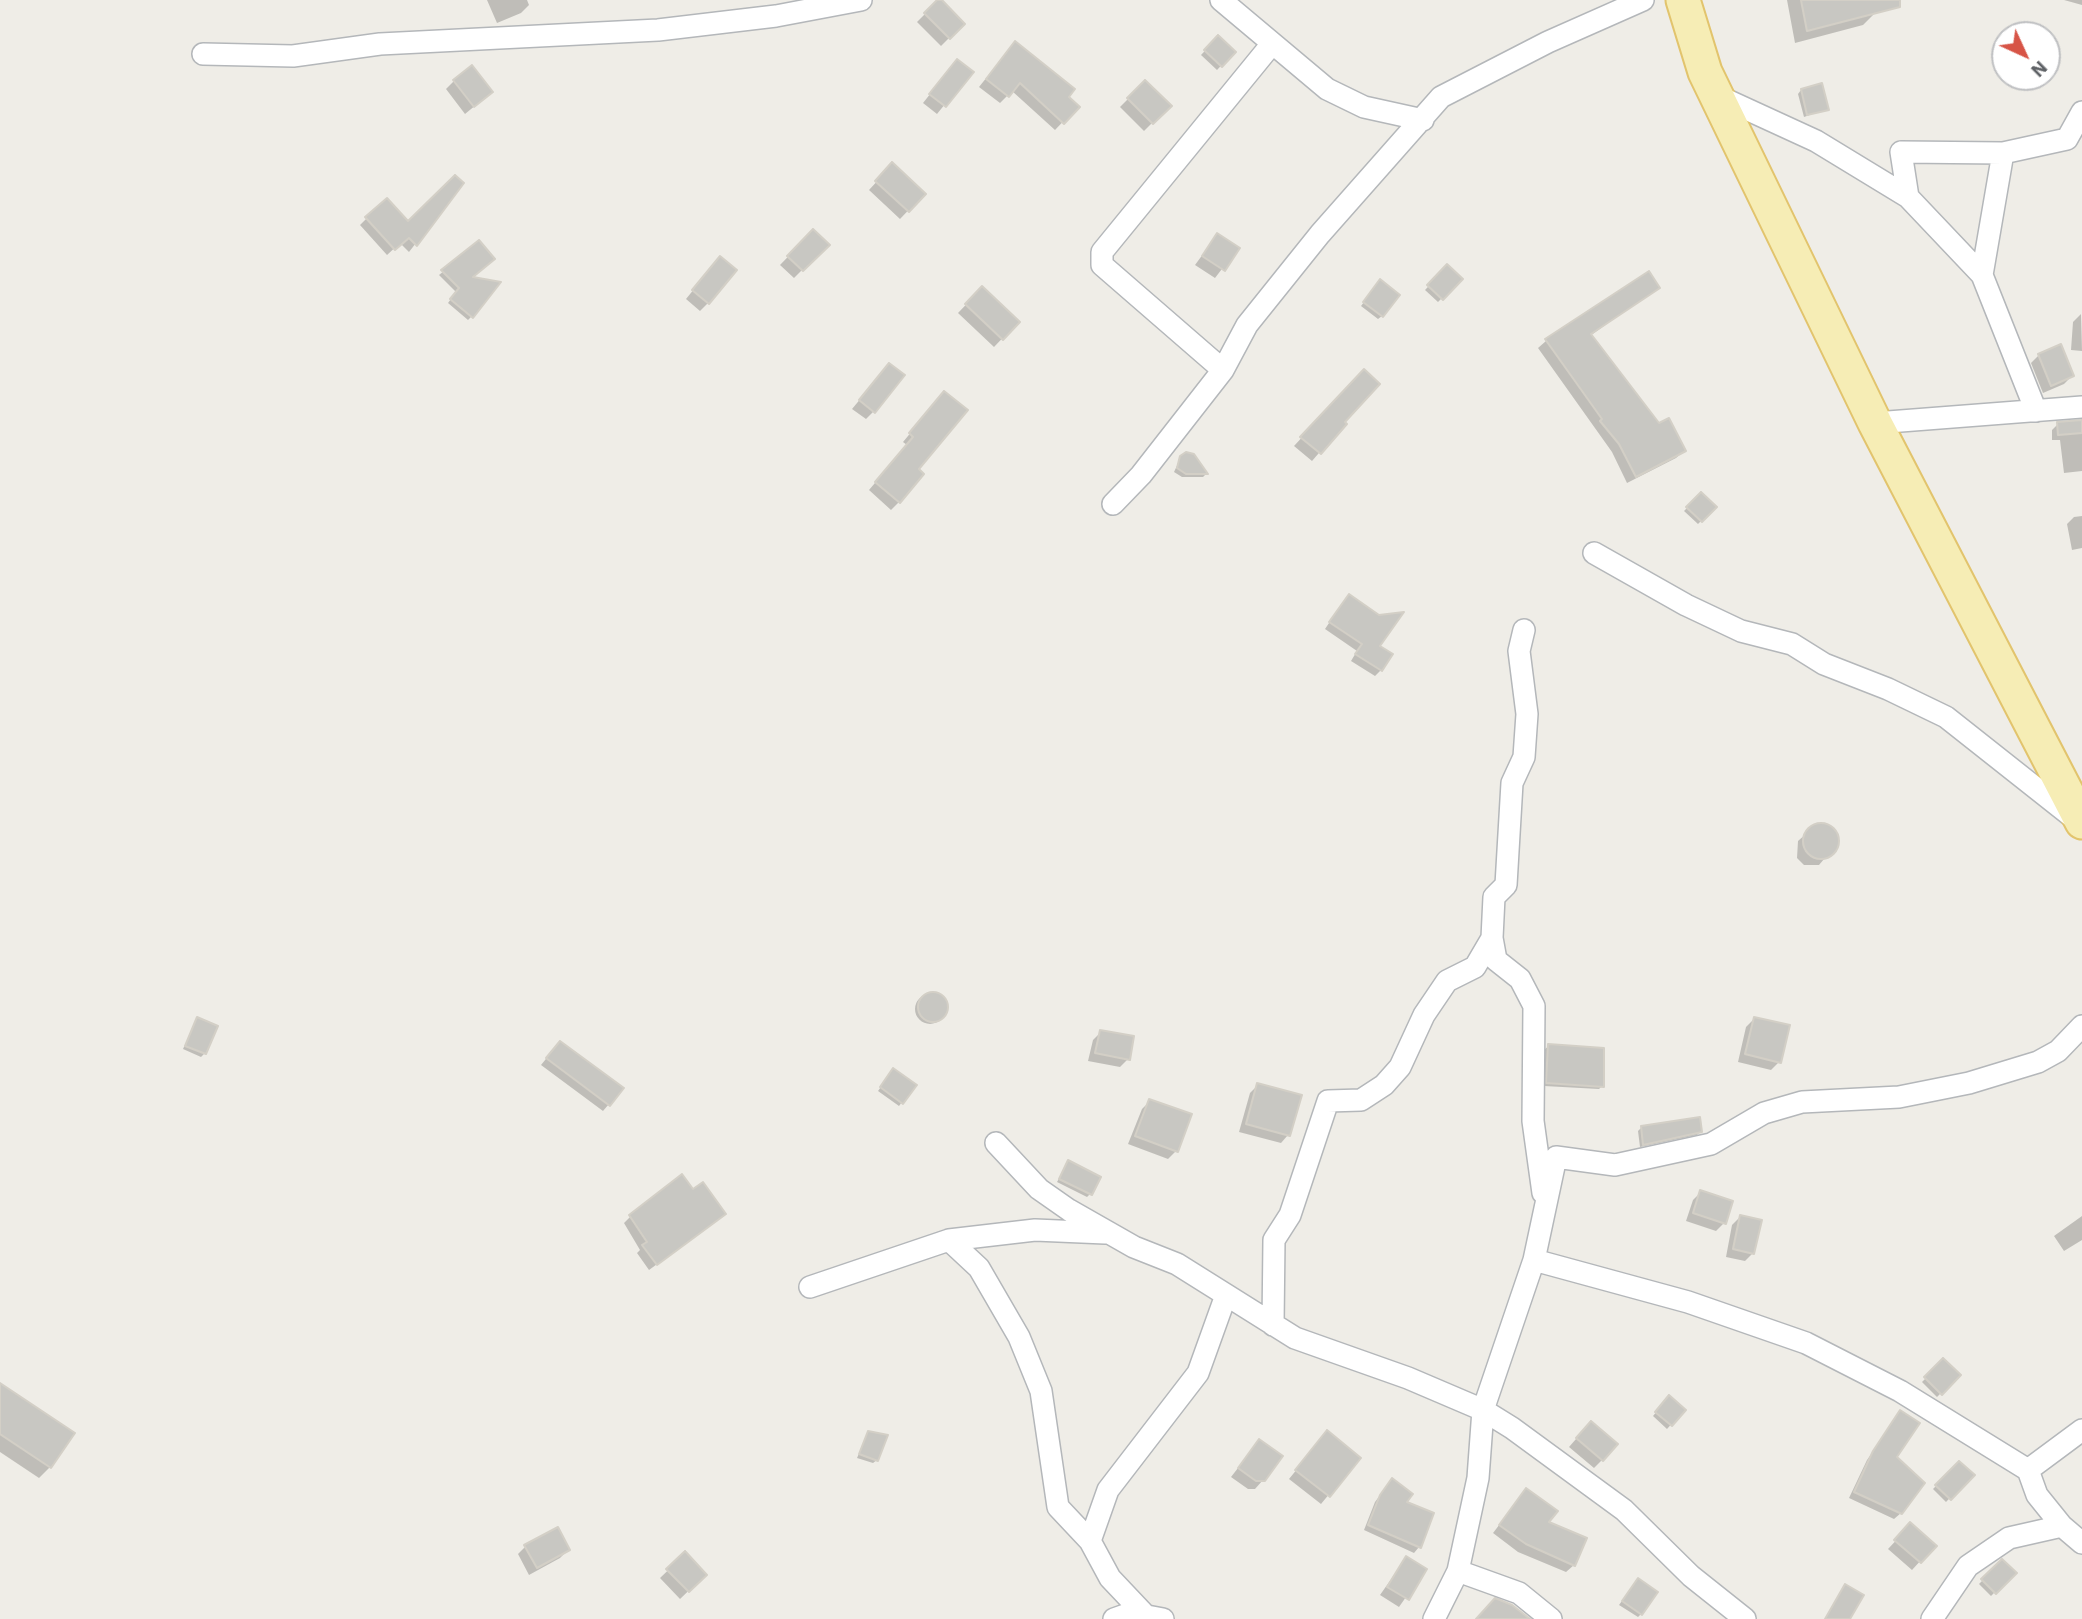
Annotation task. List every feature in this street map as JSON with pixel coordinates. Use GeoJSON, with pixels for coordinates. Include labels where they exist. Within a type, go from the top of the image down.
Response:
{"type":"FeatureCollection","features":[{"type":"Feature","properties":{"kind":"main road"},"geometry":{"type":"LineString","coordinates":[[1683,0],[1706,72],[1875,423],[2082,823]]}},
{"type":"Feature","properties":{"kind":"street"},"geometry":{"type":"LineString","coordinates":[[203,54],[293,56],[380,44],[658,30],[776,16],[862,0]]}},
{"type":"Feature","properties":{"kind":"street"},"geometry":{"type":"LineString","coordinates":[[1222,0],[1271,45],[1327,89],[1364,107],[1423,120]]}},
{"type":"Feature","properties":{"kind":"street"},"geometry":{"type":"LineString","coordinates":[[1113,504],[1141,475],[1223,370],[1247,326],[1320,234],[1441,97],[1548,42],[1643,0]]}},
{"type":"Feature","properties":{"kind":"street"},"geometry":{"type":"LineString","coordinates":[[1223,370],[1172,322],[1102,265],[1102,252],[1271,45]]}},
{"type":"Feature","properties":{"kind":"street"},"geometry":{"type":"LineString","coordinates":[[1718,96],[1816,141],[1908,197],[1982,275],[2036,411]]}},
{"type":"Feature","properties":{"kind":"street"},"geometry":{"type":"LineString","coordinates":[[1908,197],[1901,152],[2003,153],[2067,139],[2082,112]]}},
{"type":"Feature","properties":{"kind":"street"},"geometry":{"type":"LineString","coordinates":[[1982,275],[2003,153]]}},
{"type":"Feature","properties":{"kind":"street"},"geometry":{"type":"LineString","coordinates":[[1875,423],[2082,407]]}},
{"type":"Feature","properties":{"kind":"street"},"geometry":{"type":"LineString","coordinates":[[1594,553],[1697,611],[1741,631],[1793,644],[1824,664],[1888,688],[1946,717],[2082,823]]}},
{"type":"Feature","properties":{"kind":"street"},"geometry":{"type":"LineString","coordinates":[[1524,630],[1519,651],[1527,714],[1524,757],[1512,783],[1506,885],[1494,897],[1492,938],[1496,960],[1520,979],[1534,1006],[1533,1121],[1545,1209]]}},
{"type":"Feature","properties":{"kind":"street"},"geometry":{"type":"LineString","coordinates":[[1273,1325],[1274,1240],[1290,1215],[1328,1101],[1361,1100],[1384,1085],[1400,1067],[1424,1015],[1447,981],[1475,967],[1492,938]]}},
{"type":"Feature","properties":{"kind":"street"},"geometry":{"type":"LineString","coordinates":[[1434,1619],[1458,1571],[1478,1478],[1483,1410],[1534,1260],[1556,1157],[1615,1165],[1710,1144],[1764,1113],[1802,1102],[1899,1097],[1969,1083],[2038,1062],[2058,1051],[2082,1026]]}},
{"type":"Feature","properties":{"kind":"street"},"geometry":{"type":"LineString","coordinates":[[996,1143],[1040,1189],[1069,1210],[1111,1234],[1177,1264],[1294,1338],[1408,1378],[1483,1410],[1512,1428],[1624,1510],[1691,1576],[1745,1619]]}},
{"type":"Feature","properties":{"kind":"street"},"geometry":{"type":"LineString","coordinates":[[810,1287],[949,1240],[1035,1230],[1111,1234]]}},
{"type":"Feature","properties":{"kind":"street"},"geometry":{"type":"LineString","coordinates":[[949,1240],[979,1268],[1019,1337],[1041,1391],[1058,1507],[1090,1541],[1135,1617]]}},
{"type":"Feature","properties":{"kind":"street"},"geometry":{"type":"LineString","coordinates":[[1534,1260],[1688,1302],[1806,1343],[1900,1391],[2028,1470],[2037,1494],[2062,1526],[2082,1543]]}},
{"type":"Feature","properties":{"kind":"street"},"geometry":{"type":"LineString","coordinates":[[1090,1541],[1108,1490],[1198,1373],[1227,1295]]}},
{"type":"Feature","properties":{"kind":"street"},"geometry":{"type":"LineString","coordinates":[[2028,1470],[2082,1430]]}},
{"type":"Feature","properties":{"kind":"street"},"geometry":{"type":"LineString","coordinates":[[1932,1619],[1968,1566],[2009,1538],[2062,1526]]}},
{"type":"Feature","properties":{"kind":"street"},"geometry":{"type":"LineString","coordinates":[[1458,1571],[1519,1593],[1551,1619]]}},
{"type":"Feature","properties":{"kind":"building"},"geometry":{"type":"Polygon","coordinates":[[[937,0],[942,0],[965,24],[950,39],[924,13],[937,0]]]}},
{"type":"Feature","properties":{"kind":"building"},"geometry":{"type":"Polygon","coordinates":[[[1801,0],[1900,0],[1900,7],[1807,31],[1801,0]]]}},
{"type":"Feature","properties":{"kind":"building"},"geometry":{"type":"Polygon","coordinates":[[[1218,35],[1236,52],[1222,67],[1204,50],[1218,35]]]}},
{"type":"Feature","properties":{"kind":"building"},"geometry":{"type":"Polygon","coordinates":[[[1015,41],[1075,89],[1069,97],[1080,107],[1064,124],[1020,83],[1009,97],[986,79],[1015,41]]]}},
{"type":"Feature","properties":{"kind":"building"},"geometry":{"type":"Polygon","coordinates":[[[957,59],[974,72],[946,107],[929,94],[957,59]]]}},
{"type":"Feature","properties":{"kind":"building"},"geometry":{"type":"Polygon","coordinates":[[[472,65],[493,92],[474,107],[453,80],[472,65]]]}},
{"type":"Feature","properties":{"kind":"building"},"geometry":{"type":"Polygon","coordinates":[[[1145,80],[1172,106],[1153,124],[1127,98],[1145,80]]]}},
{"type":"Feature","properties":{"kind":"building"},"geometry":{"type":"Polygon","coordinates":[[[1822,83],[1829,110],[1807,115],[1801,89],[1822,83]]]}},
{"type":"Feature","properties":{"kind":"building"},"geometry":{"type":"Polygon","coordinates":[[[892,162],[926,194],[909,212],[875,181],[892,162]]]}},
{"type":"Feature","properties":{"kind":"building"},"geometry":{"type":"Polygon","coordinates":[[[455,175],[464,183],[417,246],[409,238],[395,250],[365,217],[387,198],[408,221],[455,175]]]}},
{"type":"Feature","properties":{"kind":"building"},"geometry":{"type":"Polygon","coordinates":[[[813,229],[830,245],[803,271],[787,256],[813,229]]]}},
{"type":"Feature","properties":{"kind":"building"},"geometry":{"type":"Polygon","coordinates":[[[1217,233],[1240,248],[1225,271],[1202,256],[1217,233]]]}},
{"type":"Feature","properties":{"kind":"building"},"geometry":{"type":"Polygon","coordinates":[[[479,240],[495,259],[473,277],[501,282],[473,318],[450,299],[459,288],[441,270],[479,240]]]}},
{"type":"Feature","properties":{"kind":"building"},"geometry":{"type":"Polygon","coordinates":[[[720,256],[737,270],[709,304],[692,290],[720,256]]]}},
{"type":"Feature","properties":{"kind":"building"},"geometry":{"type":"Polygon","coordinates":[[[1447,264],[1463,279],[1443,300],[1427,285],[1447,264]]]}},
{"type":"Feature","properties":{"kind":"building"},"geometry":{"type":"Polygon","coordinates":[[[1649,271],[1660,288],[1591,334],[1659,423],[1669,418],[1686,451],[1636,477],[1619,444],[1600,421],[1602,419],[1545,339],[1649,271]]]}},
{"type":"Feature","properties":{"kind":"building"},"geometry":{"type":"Polygon","coordinates":[[[1380,279],[1400,295],[1383,317],[1363,302],[1380,279]]]}},
{"type":"Feature","properties":{"kind":"building"},"geometry":{"type":"Polygon","coordinates":[[[982,286],[1020,322],[1003,340],[965,304],[982,286]]]}},
{"type":"Feature","properties":{"kind":"building"},"geometry":{"type":"Polygon","coordinates":[[[2061,344],[2074,376],[2051,386],[2038,354],[2061,344]]]}},
{"type":"Feature","properties":{"kind":"building"},"geometry":{"type":"Polygon","coordinates":[[[889,363],[905,375],[875,413],[859,400],[889,363]]]}},
{"type":"Feature","properties":{"kind":"building"},"geometry":{"type":"Polygon","coordinates":[[[1364,369],[1380,384],[1345,422],[1347,424],[1321,454],[1300,437],[1364,369]]]}},
{"type":"Feature","properties":{"kind":"building"},"geometry":{"type":"Polygon","coordinates":[[[944,391],[968,410],[919,469],[924,474],[900,503],[875,482],[913,437],[909,433],[944,391]]]}},
{"type":"Feature","properties":{"kind":"building"},"geometry":{"type":"Polygon","coordinates":[[[2082,420],[2082,433],[2058,435],[2057,422],[2082,420]]]}},
{"type":"Feature","properties":{"kind":"building"},"geometry":{"type":"Polygon","coordinates":[[[1186,452],[1194,454],[1208,474],[1186,474],[1177,468],[1180,456],[1186,452]]]}},
{"type":"Feature","properties":{"kind":"building"},"geometry":{"type":"Polygon","coordinates":[[[1701,492],[1717,507],[1702,522],[1686,507],[1701,492]]]}},
{"type":"Feature","properties":{"kind":"building"},"geometry":{"type":"Polygon","coordinates":[[[1349,594],[1379,615],[1404,612],[1380,646],[1393,654],[1382,671],[1355,654],[1362,644],[1329,622],[1349,594]]]}},
{"type":"Feature","properties":{"kind":"building"},"geometry":{"type":"Polygon","coordinates":[[[1821,823],[1834,828],[1839,841],[1834,854],[1821,859],[1808,854],[1803,841],[1808,828],[1821,823]]]}},
{"type":"Feature","properties":{"kind":"building"},"geometry":{"type":"Polygon","coordinates":[[[933,992],[944,996],[948,1007],[944,1018],[933,1022],[922,1018],[918,1007],[922,996],[933,992]]]}},
{"type":"Feature","properties":{"kind":"building"},"geometry":{"type":"Polygon","coordinates":[[[197,1017],[218,1026],[206,1054],[185,1046],[197,1017]]]}},
{"type":"Feature","properties":{"kind":"building"},"geometry":{"type":"Polygon","coordinates":[[[1754,1017],[1790,1025],[1781,1063],[1745,1054],[1754,1017]]]}},
{"type":"Feature","properties":{"kind":"building"},"geometry":{"type":"Polygon","coordinates":[[[1100,1030],[1134,1036],[1130,1060],[1095,1053],[1100,1030]]]}},
{"type":"Feature","properties":{"kind":"building"},"geometry":{"type":"Polygon","coordinates":[[[560,1041],[624,1088],[610,1106],[546,1058],[560,1041]]]}},
{"type":"Feature","properties":{"kind":"building"},"geometry":{"type":"Polygon","coordinates":[[[1548,1044],[1604,1048],[1604,1087],[1546,1083],[1548,1044]]]}},
{"type":"Feature","properties":{"kind":"building"},"geometry":{"type":"Polygon","coordinates":[[[893,1068],[917,1085],[903,1104],[880,1087],[893,1068]]]}},
{"type":"Feature","properties":{"kind":"building"},"geometry":{"type":"Polygon","coordinates":[[[1257,1083],[1302,1095],[1290,1136],[1246,1124],[1257,1083]]]}},
{"type":"Feature","properties":{"kind":"building"},"geometry":{"type":"Polygon","coordinates":[[[1149,1099],[1192,1114],[1178,1152],[1135,1136],[1149,1099]]]}},
{"type":"Feature","properties":{"kind":"building"},"geometry":{"type":"Polygon","coordinates":[[[1700,1117],[1702,1132],[1643,1145],[1641,1126],[1700,1117]]]}},
{"type":"Feature","properties":{"kind":"building"},"geometry":{"type":"Polygon","coordinates":[[[1068,1160],[1101,1177],[1092,1195],[1059,1179],[1068,1160]]]}},
{"type":"Feature","properties":{"kind":"building"},"geometry":{"type":"Polygon","coordinates":[[[682,1174],[693,1189],[703,1182],[726,1214],[657,1265],[642,1245],[647,1242],[629,1215],[682,1174]]]}},
{"type":"Feature","properties":{"kind":"building"},"geometry":{"type":"Polygon","coordinates":[[[1700,1190],[1733,1201],[1726,1224],[1693,1213],[1700,1190]]]}},
{"type":"Feature","properties":{"kind":"building"},"geometry":{"type":"Polygon","coordinates":[[[1740,1215],[1762,1220],[1754,1254],[1733,1249],[1740,1215]]]}},
{"type":"Feature","properties":{"kind":"building"},"geometry":{"type":"Polygon","coordinates":[[[1943,1358],[1961,1375],[1942,1395],[1924,1377],[1943,1358]]]}},
{"type":"Feature","properties":{"kind":"building"},"geometry":{"type":"Polygon","coordinates":[[[0,1383],[75,1433],[51,1468],[0,1434],[0,1383]]]}},
{"type":"Feature","properties":{"kind":"building"},"geometry":{"type":"Polygon","coordinates":[[[1669,1395],[1686,1410],[1672,1426],[1655,1412],[1669,1395]]]}},
{"type":"Feature","properties":{"kind":"building"},"geometry":{"type":"Polygon","coordinates":[[[1900,1410],[1920,1423],[1897,1457],[1925,1483],[1902,1514],[1854,1492],[1873,1451],[1900,1410]]]}},
{"type":"Feature","properties":{"kind":"building"},"geometry":{"type":"Polygon","coordinates":[[[1591,1421],[1618,1444],[1603,1461],[1576,1438],[1591,1421]]]}},
{"type":"Feature","properties":{"kind":"building"},"geometry":{"type":"Polygon","coordinates":[[[1327,1430],[1361,1458],[1330,1497],[1295,1470],[1327,1430]]]}},
{"type":"Feature","properties":{"kind":"building"},"geometry":{"type":"Polygon","coordinates":[[[868,1431],[888,1435],[878,1461],[859,1454],[868,1431]]]}},
{"type":"Feature","properties":{"kind":"building"},"geometry":{"type":"Polygon","coordinates":[[[1259,1439],[1283,1456],[1265,1481],[1256,1481],[1238,1468],[1259,1439]]]}},
{"type":"Feature","properties":{"kind":"building"},"geometry":{"type":"Polygon","coordinates":[[[1959,1461],[1975,1475],[1951,1500],[1935,1485],[1959,1461]]]}},
{"type":"Feature","properties":{"kind":"building"},"geometry":{"type":"Polygon","coordinates":[[[1392,1478],[1413,1494],[1407,1502],[1434,1513],[1421,1548],[1368,1525],[1380,1495],[1392,1478]]]}},
{"type":"Feature","properties":{"kind":"building"},"geometry":{"type":"Polygon","coordinates":[[[1526,1488],[1558,1511],[1549,1522],[1587,1538],[1575,1566],[1526,1544],[1499,1525],[1526,1488]]]}},
{"type":"Feature","properties":{"kind":"building"},"geometry":{"type":"Polygon","coordinates":[[[1910,1522],[1937,1546],[1921,1563],[1894,1540],[1910,1522]]]}},
{"type":"Feature","properties":{"kind":"building"},"geometry":{"type":"Polygon","coordinates":[[[558,1527],[570,1550],[537,1568],[524,1545],[558,1527]]]}},
{"type":"Feature","properties":{"kind":"building"},"geometry":{"type":"Polygon","coordinates":[[[685,1551],[707,1575],[689,1592],[666,1569],[685,1551]]]}},
{"type":"Feature","properties":{"kind":"building"},"geometry":{"type":"Polygon","coordinates":[[[1406,1556],[1427,1569],[1409,1600],[1387,1587],[1406,1556]]]}},
{"type":"Feature","properties":{"kind":"building"},"geometry":{"type":"Polygon","coordinates":[[[2002,1559],[2017,1573],[1996,1594],[1981,1579],[2002,1559]]]}},
{"type":"Feature","properties":{"kind":"building"},"geometry":{"type":"Polygon","coordinates":[[[1638,1578],[1658,1592],[1642,1615],[1622,1601],[1638,1578]]]}},
{"type":"Feature","properties":{"kind":"building"},"geometry":{"type":"Polygon","coordinates":[[[1845,1584],[1864,1595],[1850,1619],[1825,1619],[1845,1584]]]}},
{"type":"Feature","properties":{"kind":"building"},"geometry":{"type":"Polygon","coordinates":[[[1495,1598],[1512,1605],[1530,1619],[1476,1619],[1495,1598]]]}}]}
